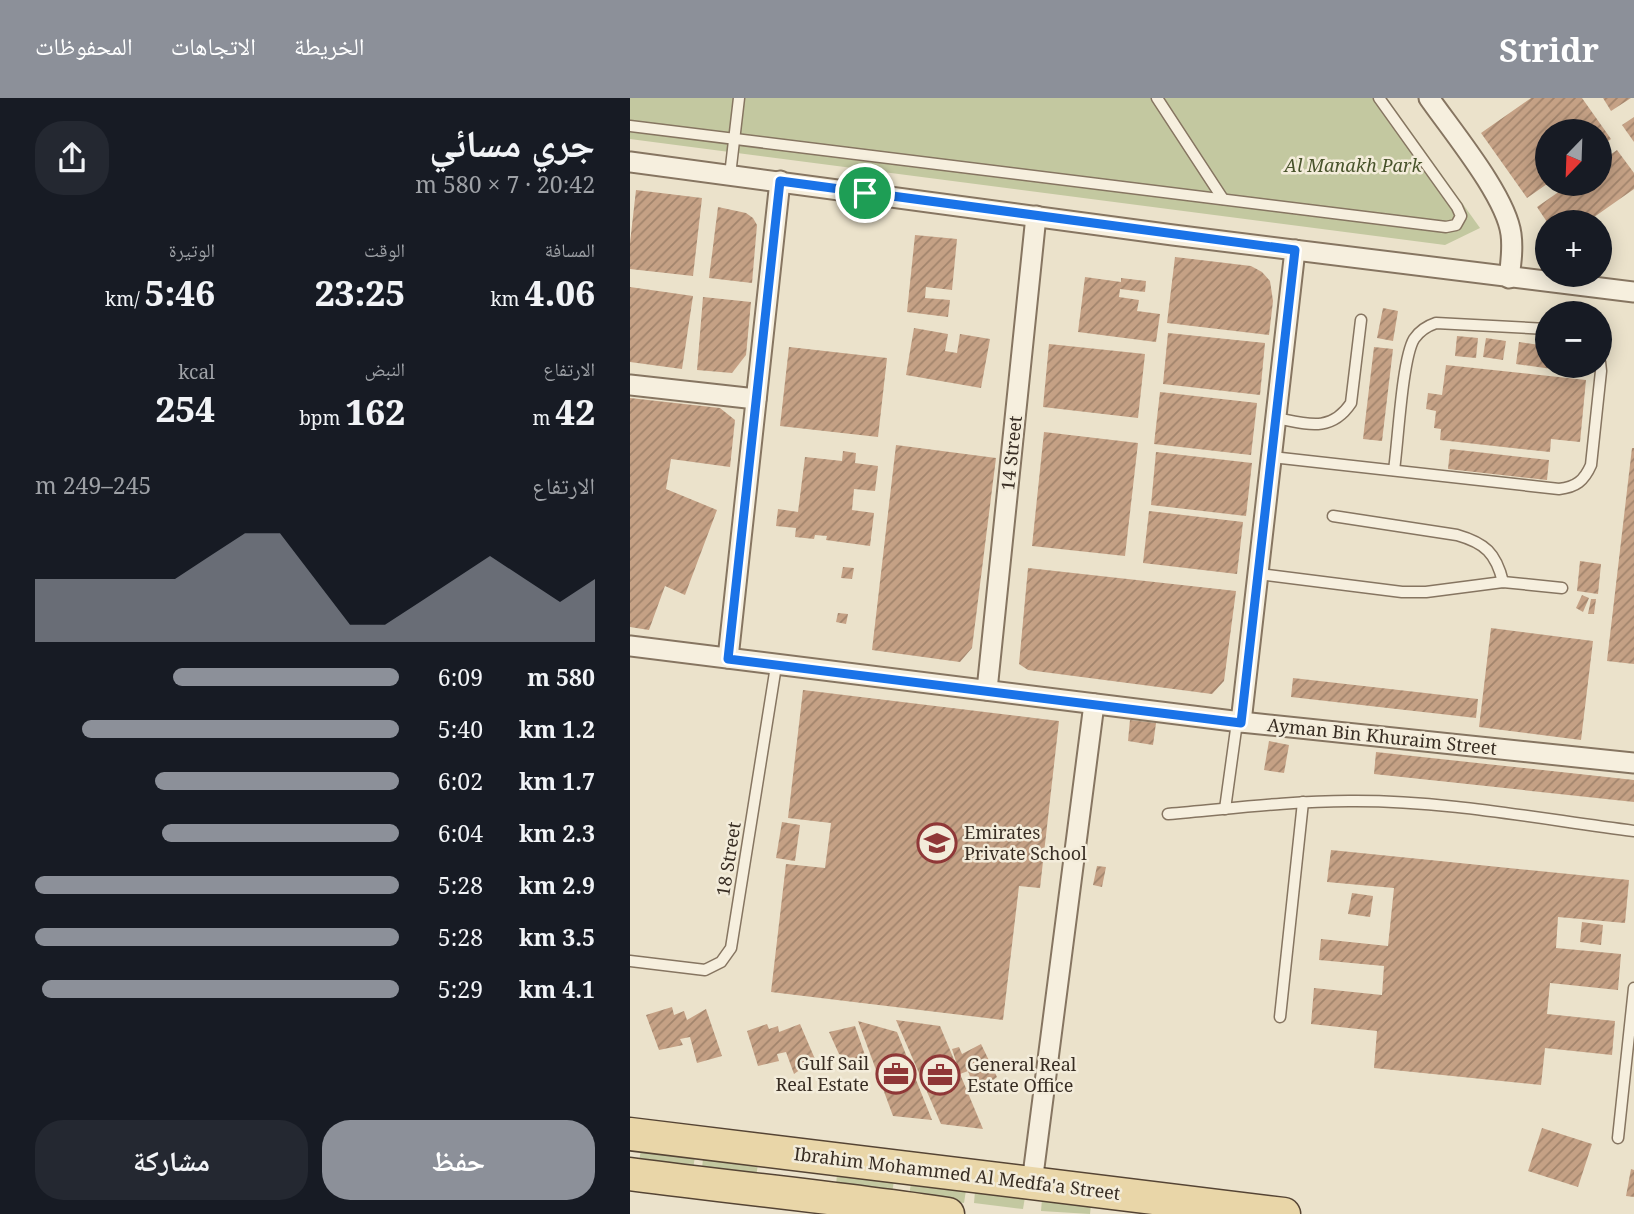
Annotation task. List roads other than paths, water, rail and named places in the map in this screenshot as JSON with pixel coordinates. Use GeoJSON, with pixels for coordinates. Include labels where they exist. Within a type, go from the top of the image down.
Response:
{"type":"FeatureCollection","features":[{"type":"Feature","properties":{"kind":"main road","name":"Ibrahim Mohammed Al Medfa'a Street"},"geometry":{"type":"LineString","coordinates":[[630,1134],[1284,1214]]}},
{"type":"Feature","properties":{"kind":"main road"},"geometry":{"type":"LineString","coordinates":[[630,1176],[801,1205],[948,1214]]}},
{"type":"Feature","properties":{"kind":"street"},"geometry":{"type":"LineString","coordinates":[[1429,98],[1504,209],[1511,232],[1509,278]]}},
{"type":"Feature","properties":{"kind":"street"},"geometry":{"type":"LineString","coordinates":[[630,162],[1509,278],[1634,292]]}},
{"type":"Feature","properties":{"kind":"street"},"geometry":{"type":"LineString","coordinates":[[728,659],[780,181]]}},
{"type":"Feature","properties":{"kind":"street","name":"14 Street"},"geometry":{"type":"LineString","coordinates":[[988,690],[1036,216]]}},
{"type":"Feature","properties":{"kind":"street"},"geometry":{"type":"LineString","coordinates":[[1239,722],[1259,573],[1295,250]]}},
{"type":"Feature","properties":{"kind":"street"},"geometry":{"type":"LineString","coordinates":[[630,385],[756,399]]}},
{"type":"Feature","properties":{"kind":"street","name":"Ayman Bin Khuraim Street"},"geometry":{"type":"LineString","coordinates":[[630,646],[1239,722],[1634,763]]}},
{"type":"Feature","properties":{"kind":"street"},"geometry":{"type":"LineString","coordinates":[[1032,1183],[1094,704]]}},
{"type":"Feature","properties":{"kind":"lane"},"geometry":{"type":"LineString","coordinates":[[730,175],[739,98]]}},
{"type":"Feature","properties":{"kind":"lane"},"geometry":{"type":"LineString","coordinates":[[1157,98],[1223,199]]}},
{"type":"Feature","properties":{"kind":"lane"},"geometry":{"type":"LineString","coordinates":[[630,126],[1446,227],[1456,225],[1461,216],[1457,207],[1379,98]]}},
{"type":"Feature","properties":{"kind":"lane"},"geometry":{"type":"LineString","coordinates":[[1276,418],[1319,425],[1332,422],[1343,414],[1351,403],[1361,320]]}},
{"type":"Feature","properties":{"kind":"lane"},"geometry":{"type":"LineString","coordinates":[[1394,470],[1408,359],[1416,336],[1425,327],[1436,323],[1535,328]]}},
{"type":"Feature","properties":{"kind":"lane"},"geometry":{"type":"LineString","coordinates":[[1272,457],[1559,489],[1573,487],[1585,478],[1591,465],[1600,378]]}},
{"type":"Feature","properties":{"kind":"lane"},"geometry":{"type":"LineString","coordinates":[[1333,516],[1474,540],[1489,550],[1499,565],[1503,582]]}},
{"type":"Feature","properties":{"kind":"lane"},"geometry":{"type":"LineString","coordinates":[[1259,573],[1402,592],[1426,592],[1503,582],[1562,588]]}},
{"type":"Feature","properties":{"kind":"lane","name":"18 Street"},"geometry":{"type":"LineString","coordinates":[[630,961],[705,970],[721,962],[731,948],[776,666]]}},
{"type":"Feature","properties":{"kind":"lane"},"geometry":{"type":"LineString","coordinates":[[1225,809],[1239,722]]}},
{"type":"Feature","properties":{"kind":"lane"},"geometry":{"type":"LineString","coordinates":[[1168,814],[1303,802],[1350,801],[1431,805],[1634,831]]}},
{"type":"Feature","properties":{"kind":"lane"},"geometry":{"type":"LineString","coordinates":[[1280,1017],[1303,802]]}},
{"type":"Feature","properties":{"kind":"lane"},"geometry":{"type":"LineString","coordinates":[[1618,1138],[1634,988]]}},
{"type":"Feature","properties":{"kind":"place","name":"Emirates Private School"},"geometry":{"type":"Point","coordinates":[937,843]}},
{"type":"Feature","properties":{"kind":"place","name":"Gulf Sail Real Estate"},"geometry":{"type":"Point","coordinates":[896,1074]}},
{"type":"Feature","properties":{"kind":"place","name":"General Real Estate Office"},"geometry":{"type":"Point","coordinates":[940,1075]}},
{"type":"Feature","properties":{"kind":"park label","name":"Al Manakh Park"},"geometry":{"type":"Point","coordinates":[1353,166]}}]}
